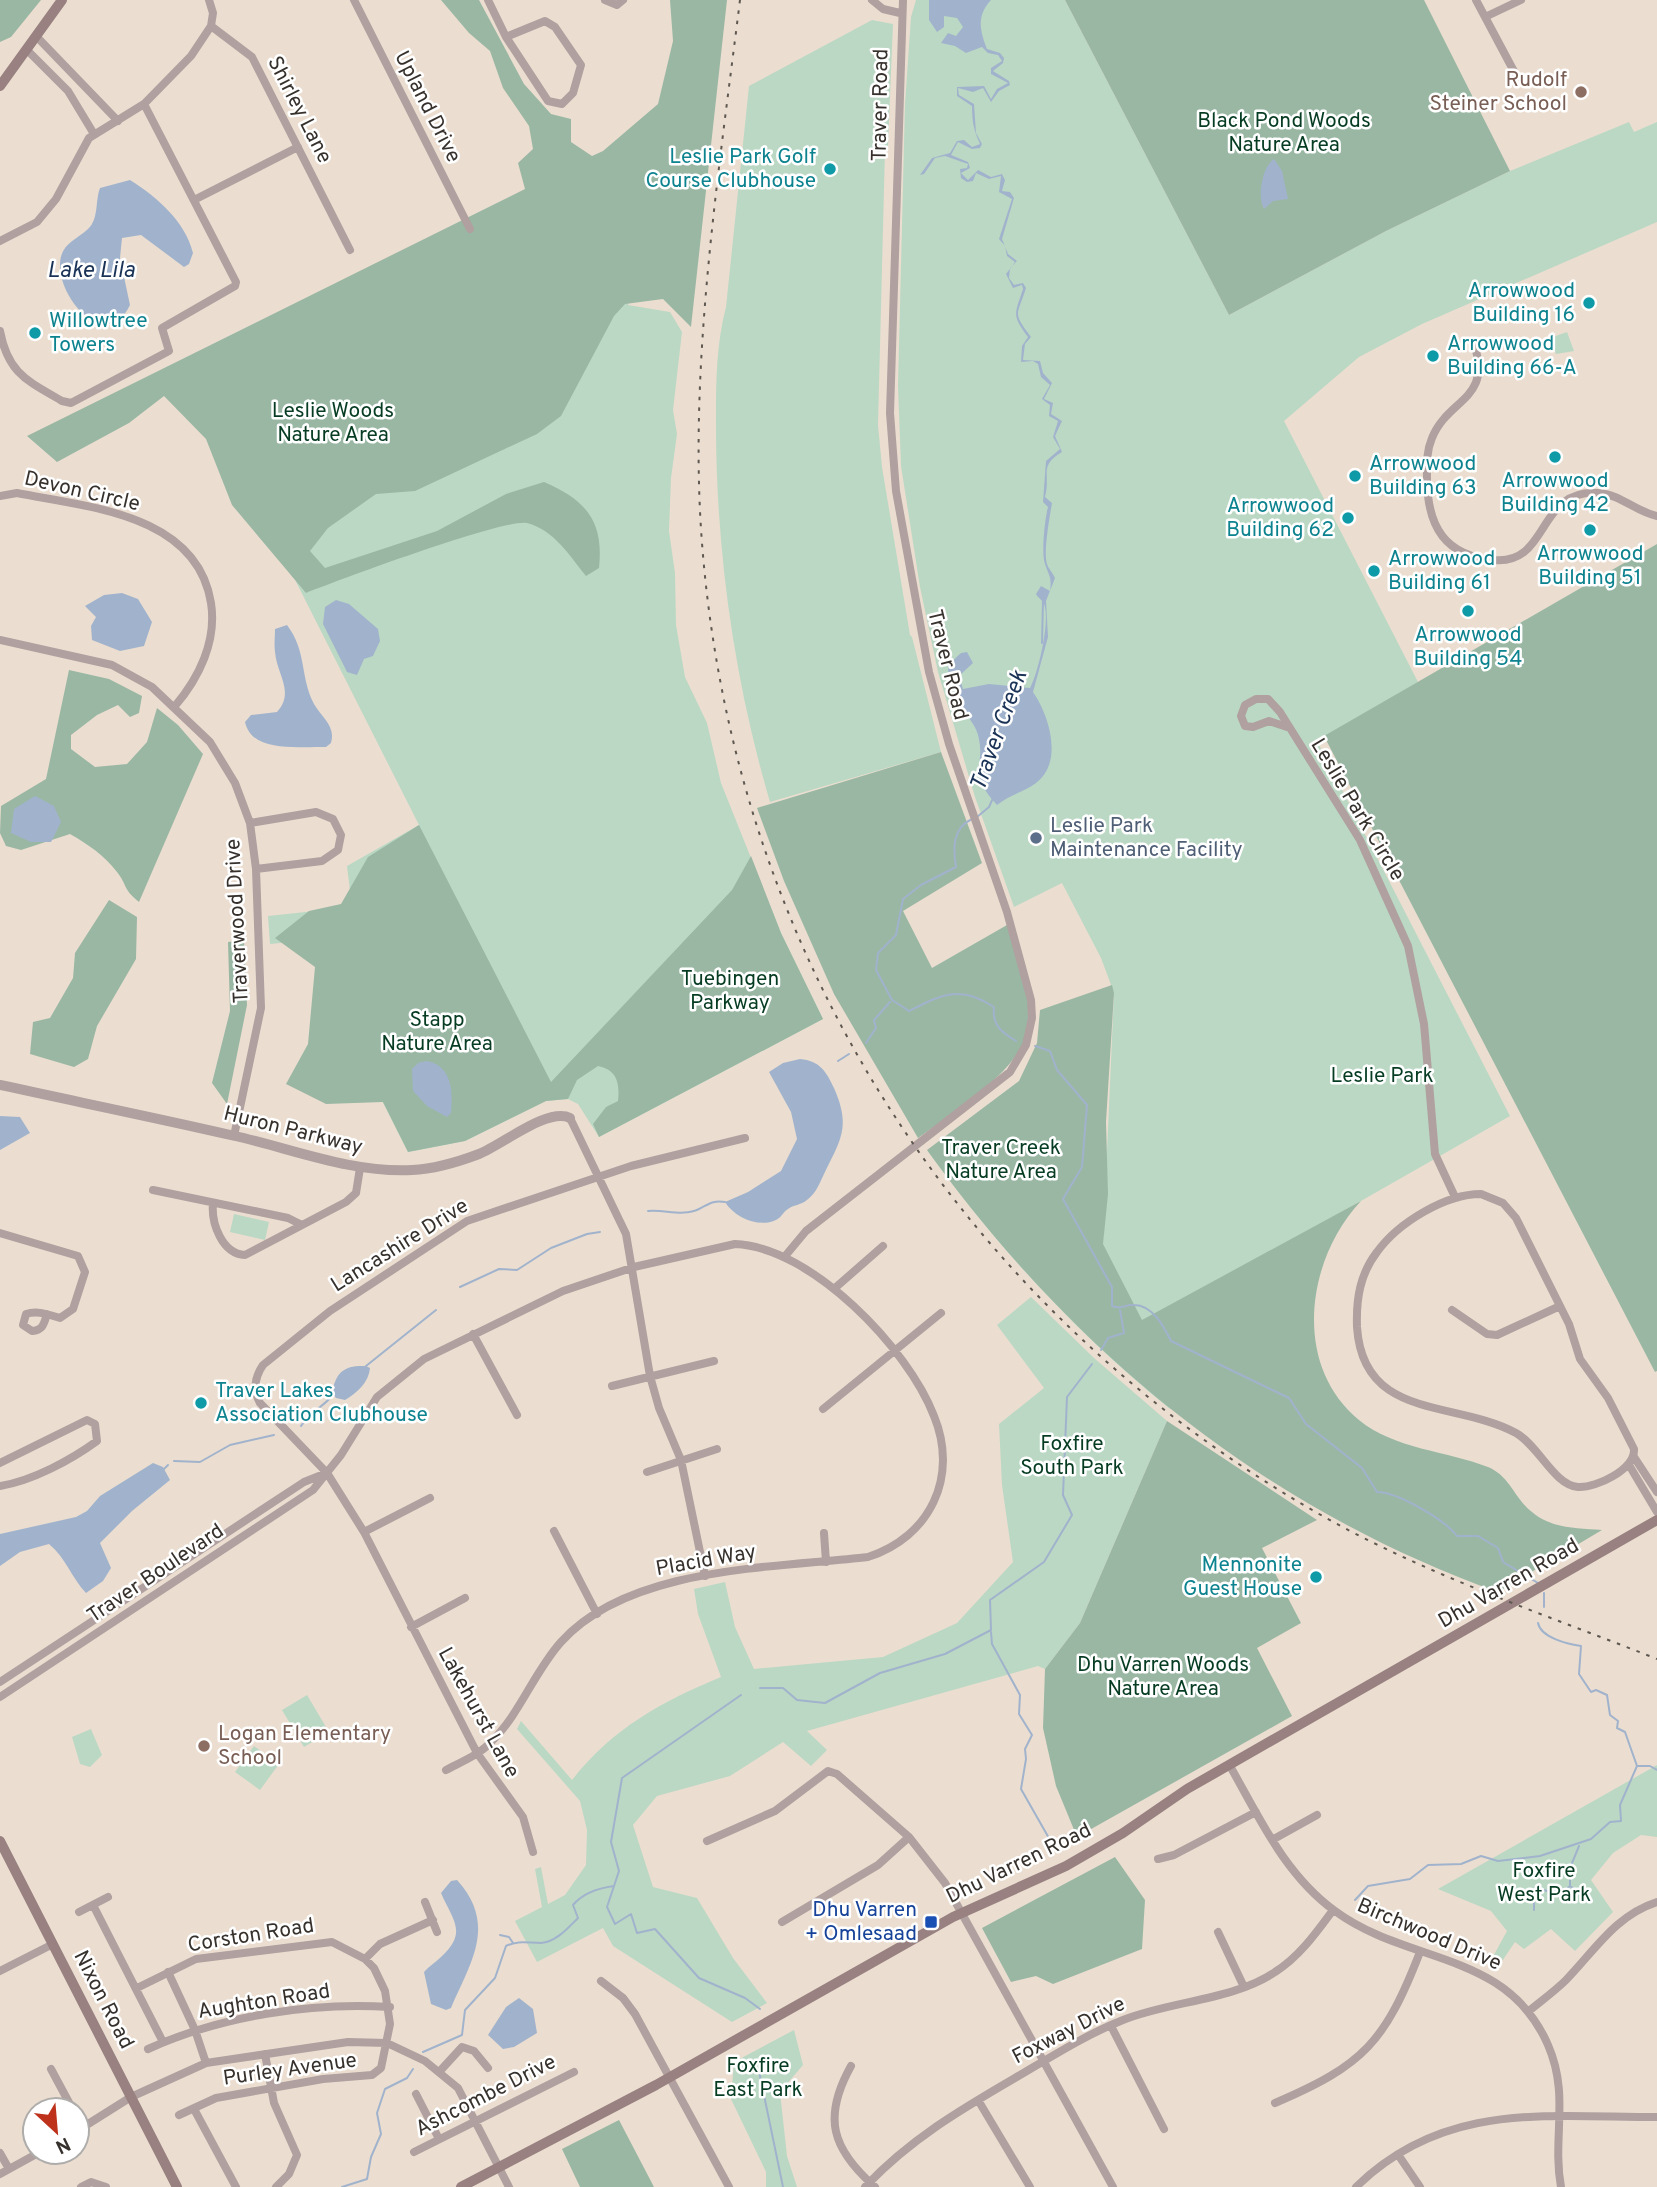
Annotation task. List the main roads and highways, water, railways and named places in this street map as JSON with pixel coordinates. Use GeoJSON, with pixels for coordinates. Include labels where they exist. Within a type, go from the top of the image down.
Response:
{"type":"FeatureCollection","features":[{"type":"Feature","properties":{"kind":"main road"},"geometry":{"type":"LineString","coordinates":[[0,86],[62,0]]}},
{"type":"Feature","properties":{"kind":"main road","name":"Dhu Varren Road"},"geometry":{"type":"LineString","coordinates":[[461,2187],[670,2077],[963,1912],[1066,1866],[1230,1766],[1657,1520]]}},
{"type":"Feature","properties":{"kind":"main road","name":"Nixon Road"},"geometry":{"type":"LineString","coordinates":[[0,1841],[176,2183]]}},
{"type":"Feature","properties":{"kind":"water"},"geometry":{"type":"Polygon","coordinates":[[[929,0],[991,0],[981,18],[983,36],[987,49],[1000,53],[1004,58],[1003,63],[993,71],[1009,81],[1010,85],[999,91],[991,102],[983,88],[973,92],[958,88],[959,95],[974,104],[976,133],[982,144],[980,148],[972,149],[958,142],[951,155],[968,162],[970,168],[961,173],[968,180],[978,170],[991,177],[1002,174],[1005,180],[1002,191],[1010,192],[1014,198],[1002,239],[1005,246],[999,239],[1012,199],[999,192],[1001,176],[989,179],[976,173],[973,181],[967,182],[961,178],[960,169],[967,168],[968,164],[945,156],[935,158],[924,174],[920,175],[932,158],[950,153],[957,141],[964,140],[972,147],[980,144],[976,135],[972,117],[972,106],[957,96],[957,87],[984,86],[991,99],[997,89],[1008,83],[991,74],[991,68],[1002,61],[998,55],[988,53],[982,47],[966,53],[955,46],[941,43],[948,33],[956,36],[963,27],[957,18],[944,16],[944,27],[937,32],[929,20],[929,0]]]}},
{"type":"Feature","properties":{"kind":"water"},"geometry":{"type":"Polygon","coordinates":[[[1274,159],[1282,171],[1288,199],[1273,201],[1264,209],[1261,198],[1262,182],[1266,168],[1274,159]]]}},
{"type":"Feature","properties":{"kind":"water","name":"Lake Lila"},"geometry":{"type":"Polygon","coordinates":[[[130,180],[150,194],[177,220],[193,253],[189,264],[184,267],[141,235],[122,238],[120,258],[130,305],[120,318],[109,324],[97,323],[76,306],[67,293],[62,279],[61,258],[65,248],[91,225],[100,188],[130,180]]]}},
{"type":"Feature","properties":{"kind":"water"},"geometry":{"type":"Polygon","coordinates":[[[1005,247],[1008,254],[1017,261],[1012,266],[1015,262],[1007,256],[1005,247]]]}},
{"type":"Feature","properties":{"kind":"water"},"geometry":{"type":"Polygon","coordinates":[[[1010,269],[1009,278],[1014,285],[1023,283],[1026,288],[1018,314],[1031,337],[1025,344],[1023,360],[1040,361],[1043,373],[1052,383],[1044,399],[1053,403],[1051,414],[1062,421],[1055,436],[1062,452],[1048,466],[1045,497],[1052,503],[1046,551],[1048,566],[1055,578],[1050,591],[1050,579],[1043,552],[1048,507],[1043,502],[1046,461],[1060,449],[1053,437],[1058,421],[1049,416],[1050,405],[1042,399],[1050,385],[1041,377],[1038,364],[1033,361],[1021,362],[1022,346],[1028,337],[1016,314],[1023,289],[1022,285],[1013,288],[1006,274],[1010,269]]]}},
{"type":"Feature","properties":{"kind":"water"},"geometry":{"type":"Polygon","coordinates":[[[1041,586],[1050,591],[1046,601],[1048,637],[1033,692],[1048,725],[1052,751],[1050,763],[1045,774],[1036,783],[997,805],[981,783],[978,769],[978,735],[960,704],[959,691],[949,684],[948,665],[961,653],[967,652],[973,663],[959,676],[963,689],[989,684],[1030,688],[1040,658],[1046,619],[1043,602],[1036,594],[1041,586]]]}},
{"type":"Feature","properties":{"kind":"water"},"geometry":{"type":"Polygon","coordinates":[[[122,593],[138,599],[152,622],[144,646],[120,651],[92,640],[91,626],[96,617],[85,606],[104,595],[122,593]]]}},
{"type":"Feature","properties":{"kind":"water"},"geometry":{"type":"Polygon","coordinates":[[[336,600],[349,604],[378,629],[380,641],[373,656],[364,659],[357,675],[347,672],[323,624],[325,607],[336,600]]]}},
{"type":"Feature","properties":{"kind":"water"},"geometry":{"type":"Polygon","coordinates":[[[287,625],[298,645],[314,704],[332,732],[331,743],[326,747],[267,744],[249,732],[245,722],[251,715],[277,712],[282,705],[285,690],[276,660],[275,629],[287,625]]]}},
{"type":"Feature","properties":{"kind":"water"},"geometry":{"type":"Polygon","coordinates":[[[35,796],[54,806],[61,822],[51,842],[31,842],[11,833],[14,809],[35,796]]]}},
{"type":"Feature","properties":{"kind":"water"},"geometry":{"type":"Polygon","coordinates":[[[800,1059],[813,1062],[822,1068],[828,1077],[842,1113],[842,1133],[817,1188],[807,1200],[786,1210],[776,1220],[762,1223],[748,1220],[735,1213],[725,1202],[748,1192],[781,1171],[797,1139],[791,1112],[769,1072],[783,1063],[800,1059]]]}},
{"type":"Feature","properties":{"kind":"water"},"geometry":{"type":"Polygon","coordinates":[[[427,1061],[442,1068],[449,1081],[452,1105],[451,1113],[447,1117],[427,1106],[413,1091],[412,1069],[418,1063],[427,1061]]]}},
{"type":"Feature","properties":{"kind":"water"},"geometry":{"type":"Polygon","coordinates":[[[0,1116],[20,1117],[30,1133],[0,1150],[0,1116]]]}},
{"type":"Feature","properties":{"kind":"water"},"geometry":{"type":"Polygon","coordinates":[[[347,1368],[370,1368],[362,1387],[345,1400],[336,1398],[332,1393],[339,1375],[347,1368]]]}},
{"type":"Feature","properties":{"kind":"water"},"geometry":{"type":"Polygon","coordinates":[[[153,1463],[163,1467],[170,1480],[132,1511],[100,1543],[111,1568],[103,1581],[86,1593],[60,1555],[49,1544],[20,1552],[0,1566],[0,1534],[76,1517],[87,1511],[100,1496],[153,1463]]]}},
{"type":"Feature","properties":{"kind":"water"},"geometry":{"type":"Polygon","coordinates":[[[457,1880],[476,1913],[478,1928],[472,1960],[451,2008],[446,2010],[431,2004],[424,1972],[441,1957],[454,1940],[456,1926],[441,1893],[451,1881],[457,1880]]]}},
{"type":"Feature","properties":{"kind":"water"},"geometry":{"type":"Polygon","coordinates":[[[519,1998],[533,2009],[537,2033],[514,2047],[503,2049],[488,2035],[506,2007],[519,1998]]]}},
{"type":"Feature","properties":{"kind":"waterway","name":"Traver Creek"},"geometry":{"type":"LineString","coordinates":[[1042,643],[1043,600]]}},
{"type":"Feature","properties":{"kind":"waterway","name":"Traver Creek"},"geometry":{"type":"LineString","coordinates":[[977,817],[989,807],[993,798]]}},
{"type":"Feature","properties":{"kind":"waterway","name":"Traver Creek"},"geometry":{"type":"LineString","coordinates":[[972,819],[957,833],[954,846],[956,867],[921,885],[903,899],[896,935],[878,953],[876,970],[892,1000],[909,1011],[951,994],[971,996],[994,1007],[994,1019],[999,1027],[1016,1041]]}},
{"type":"Feature","properties":{"kind":"waterway"},"geometry":{"type":"LineString","coordinates":[[866,1043],[876,1028],[874,1020],[890,1002]]}},
{"type":"Feature","properties":{"kind":"waterway","name":"Traver Creek"},"geometry":{"type":"LineString","coordinates":[[1035,1046],[1050,1051],[1057,1070],[1087,1105],[1082,1167],[1063,1199],[1112,1287],[1112,1306],[1134,1305],[1147,1309],[1157,1318],[1171,1341],[1289,1398],[1306,1424],[1362,1468],[1377,1492],[1396,1496],[1420,1508],[1442,1522],[1457,1536],[1478,1536],[1498,1548],[1503,1562],[1538,1583]]}},
{"type":"Feature","properties":{"kind":"waterway"},"geometry":{"type":"LineString","coordinates":[[838,1061],[849,1054]]}},
{"type":"Feature","properties":{"kind":"waterway"},"geometry":{"type":"LineString","coordinates":[[648,1211],[680,1213],[714,1202],[725,1202]]}},
{"type":"Feature","properties":{"kind":"waterway"},"geometry":{"type":"LineString","coordinates":[[460,1287],[499,1269],[517,1270],[551,1248],[587,1234],[600,1232]]}},
{"type":"Feature","properties":{"kind":"waterway"},"geometry":{"type":"LineString","coordinates":[[366,1366],[436,1310]]}},
{"type":"Feature","properties":{"kind":"waterway"},"geometry":{"type":"LineString","coordinates":[[1101,1350],[1108,1338],[1124,1333],[1120,1310]]}},
{"type":"Feature","properties":{"kind":"waterway"},"geometry":{"type":"LineString","coordinates":[[760,1688],[783,1688],[797,1700],[825,1703],[880,1673],[945,1654],[991,1630],[990,1600],[1044,1562],[1072,1515],[1063,1495],[1067,1397],[1092,1364]]}},
{"type":"Feature","properties":{"kind":"waterway"},"geometry":{"type":"LineString","coordinates":[[301,1426],[333,1395]]}},
{"type":"Feature","properties":{"kind":"waterway"},"geometry":{"type":"LineString","coordinates":[[174,1461],[200,1462],[230,1445],[274,1435]]}},
{"type":"Feature","properties":{"kind":"waterway"},"geometry":{"type":"LineString","coordinates":[[164,1469],[168,1465]]}},
{"type":"Feature","properties":{"kind":"waterway","name":"Traver Creek"},"geometry":{"type":"LineString","coordinates":[[1544,1593],[1544,1607]]}},
{"type":"Feature","properties":{"kind":"waterway","name":"Traver Creek"},"geometry":{"type":"LineString","coordinates":[[1538,1623],[1549,1636],[1581,1646],[1579,1674],[1591,1692],[1596,1690],[1607,1695],[1610,1715],[1618,1721],[1617,1728],[1625,1732],[1637,1766],[1650,1766],[1657,1770]]}},
{"type":"Feature","properties":{"kind":"waterway"},"geometry":{"type":"LineString","coordinates":[[991,1632],[992,1644],[1020,1695],[1019,1714],[1032,1735],[1025,1749],[1021,1789],[1054,1847]]}},
{"type":"Feature","properties":{"kind":"waterway"},"geometry":{"type":"LineString","coordinates":[[741,1695],[622,1778],[611,1842],[619,1871],[607,1907],[615,1924],[631,1914],[637,1933],[655,1929],[699,1978],[745,1998],[760,2009]]}},
{"type":"Feature","properties":{"kind":"waterway"},"geometry":{"type":"LineString","coordinates":[[1355,1900],[1368,1886],[1410,1879],[1428,1865],[1461,1864],[1481,1856],[1498,1861],[1540,1856],[1591,1839],[1610,1822],[1621,1821],[1620,1805],[1637,1766]]}},
{"type":"Feature","properties":{"kind":"waterway"},"geometry":{"type":"LineString","coordinates":[[1579,1846],[1570,1868],[1570,1886],[1583,1895]]}},
{"type":"Feature","properties":{"kind":"waterway"},"geometry":{"type":"LineString","coordinates":[[423,2052],[462,2035],[465,2010],[495,1978],[506,1946],[519,1942],[541,1943],[552,1940],[578,1918],[573,1905],[577,1901],[592,1892],[614,1886]]}},
{"type":"Feature","properties":{"kind":"waterway"},"geometry":{"type":"LineString","coordinates":[[1534,1910],[1534,1892],[1538,1888],[1559,1895],[1570,1886]]}},
{"type":"Feature","properties":{"kind":"waterway"},"geometry":{"type":"LineString","coordinates":[[500,1935],[509,1937],[513,1943]]}},
{"type":"Feature","properties":{"kind":"waterway"},"geometry":{"type":"LineString","coordinates":[[767,2057],[759,2071],[783,2187]]}},
{"type":"Feature","properties":{"kind":"waterway"},"geometry":{"type":"LineString","coordinates":[[342,2187],[367,2179],[371,2157],[381,2134],[377,2113],[385,2089],[407,2078],[413,2069]]}},
{"type":"Feature","properties":{"kind":"railway"},"geometry":{"type":"LineString","coordinates":[[740,0],[708,264],[699,398],[701,529],[720,681],[757,826],[811,964],[881,1094],[966,1214],[1066,1324],[1180,1422],[1307,1507],[1392,1552],[1479,1590],[1657,1659]]}},
{"type":"Feature","properties":{"kind":"place","name":"Rudolf Steiner School"},"geometry":{"type":"Point","coordinates":[1581,92]}},
{"type":"Feature","properties":{"kind":"place","name":"Leslie Park Golf Course Clubhouse"},"geometry":{"type":"Point","coordinates":[830,169]}},
{"type":"Feature","properties":{"kind":"place","name":"Arrowwood Building 16"},"geometry":{"type":"Point","coordinates":[1589,303]}},
{"type":"Feature","properties":{"kind":"place","name":"Willowtree Towers"},"geometry":{"type":"Point","coordinates":[35,333]}},
{"type":"Feature","properties":{"kind":"place","name":"Arrowwood Building 66-A"},"geometry":{"type":"Point","coordinates":[1433,356]}},
{"type":"Feature","properties":{"kind":"place","name":"Arrowwood Building 42"},"geometry":{"type":"Point","coordinates":[1555,457]}},
{"type":"Feature","properties":{"kind":"place","name":"Arrowwood Building 63"},"geometry":{"type":"Point","coordinates":[1355,476]}},
{"type":"Feature","properties":{"kind":"place","name":"Arrowwood Building 62"},"geometry":{"type":"Point","coordinates":[1348,518]}},
{"type":"Feature","properties":{"kind":"place","name":"Arrowwood Building 51"},"geometry":{"type":"Point","coordinates":[1590,530]}},
{"type":"Feature","properties":{"kind":"place","name":"Arrowwood Building 61"},"geometry":{"type":"Point","coordinates":[1374,571]}},
{"type":"Feature","properties":{"kind":"place","name":"Arrowwood Building 54"},"geometry":{"type":"Point","coordinates":[1468,611]}},
{"type":"Feature","properties":{"kind":"place","name":"Leslie Park Maintenance Facility"},"geometry":{"type":"Point","coordinates":[1036,838]}},
{"type":"Feature","properties":{"kind":"place","name":"Traver Lakes Association Clubhouse"},"geometry":{"type":"Point","coordinates":[201,1403]}},
{"type":"Feature","properties":{"kind":"place","name":"Mennonite Guest House"},"geometry":{"type":"Point","coordinates":[1316,1577]}},
{"type":"Feature","properties":{"kind":"place","name":"Logan Elementary School"},"geometry":{"type":"Point","coordinates":[204,1746]}},
{"type":"Feature","properties":{"kind":"place","name":"Dhu Varren + Omlesaad"},"geometry":{"type":"Point","coordinates":[931,1922]}},
{"type":"Feature","properties":{"kind":"park label","name":"Black Pond Woods Nature Area"},"geometry":{"type":"Point","coordinates":[1284,133]}},
{"type":"Feature","properties":{"kind":"park label","name":"Leslie Woods Nature Area"},"geometry":{"type":"Point","coordinates":[333,423]}},
{"type":"Feature","properties":{"kind":"park label","name":"Tuebingen Parkway"},"geometry":{"type":"Point","coordinates":[730,991]}},
{"type":"Feature","properties":{"kind":"park label","name":"Stapp Nature Area"},"geometry":{"type":"Point","coordinates":[437,1032]}},
{"type":"Feature","properties":{"kind":"park label","name":"Leslie Park"},"geometry":{"type":"Point","coordinates":[1382,1076]}},
{"type":"Feature","properties":{"kind":"park label","name":"Traver Creek Nature Area"},"geometry":{"type":"Point","coordinates":[1001,1160]}},
{"type":"Feature","properties":{"kind":"park label","name":"Foxfire South Park"},"geometry":{"type":"Point","coordinates":[1072,1456]}},
{"type":"Feature","properties":{"kind":"park label","name":"Dhu Varren Woods Nature Area"},"geometry":{"type":"Point","coordinates":[1163,1677]}},
{"type":"Feature","properties":{"kind":"park label","name":"Foxfire West Park"},"geometry":{"type":"Point","coordinates":[1544,1883]}},
{"type":"Feature","properties":{"kind":"park label","name":"Foxfire East Park"},"geometry":{"type":"Point","coordinates":[758,2078]}}]}
